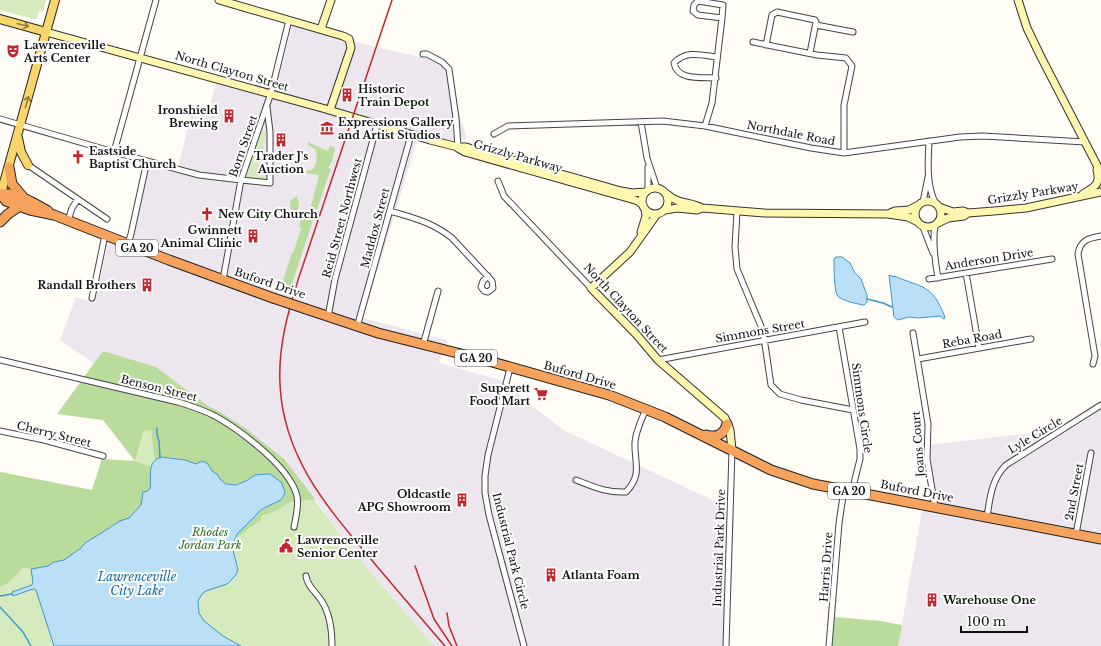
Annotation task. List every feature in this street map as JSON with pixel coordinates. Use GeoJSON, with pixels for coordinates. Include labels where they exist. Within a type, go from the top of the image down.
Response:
{"type":"FeatureCollection","features":[{"type":"Feature","properties":{"kind":"highway"},"geometry":{"type":"LineString","coordinates":[[0,222],[22,202],[12,184],[9,165]]}},
{"type":"Feature","properties":{"kind":"highway","name":"Buford Drive"},"geometry":{"type":"LineString","coordinates":[[0,195],[8,192],[22,202],[33,202],[54,215],[68,221],[222,280],[357,327],[598,391],[646,409],[771,470],[813,484],[1101,539]]}},
{"type":"Feature","properties":{"kind":"highway"},"geometry":{"type":"LineString","coordinates":[[699,434],[713,437],[720,435],[726,430],[727,424]]}},
{"type":"Feature","properties":{"kind":"main road"},"geometry":{"type":"LineString","coordinates":[[0,195],[55,0]]}},
{"type":"Feature","properties":{"kind":"main road","name":"North Clayton Street"},"geometry":{"type":"LineString","coordinates":[[0,19],[46,32]]}},
{"type":"Feature","properties":{"kind":"main road"},"geometry":{"type":"LineString","coordinates":[[17,135],[21,152],[28,165]]}},
{"type":"Feature","properties":{"kind":"main road"},"geometry":{"type":"LineString","coordinates":[[9,165],[16,160],[28,165]]}},
{"type":"Feature","properties":{"kind":"street"},"geometry":{"type":"LineString","coordinates":[[114,152],[156,0]]}},
{"type":"Feature","properties":{"kind":"street"},"geometry":{"type":"LineString","coordinates":[[219,0],[346,37],[351,42],[351,48],[330,110]]}},
{"type":"Feature","properties":{"kind":"street"},"geometry":{"type":"LineString","coordinates":[[321,29],[331,0]]}},
{"type":"Feature","properties":{"kind":"street"},"geometry":{"type":"LineString","coordinates":[[1018,0],[1027,28],[1101,173]]}},
{"type":"Feature","properties":{"kind":"street"},"geometry":{"type":"LineString","coordinates":[[705,126],[712,104],[716,78],[717,57],[722,18],[723,5],[698,1],[694,4],[692,11],[698,15],[722,18]]}},
{"type":"Feature","properties":{"kind":"street"},"geometry":{"type":"LineString","coordinates":[[766,45],[772,15],[774,12],[815,20],[816,25],[810,53]]}},
{"type":"Feature","properties":{"kind":"street","name":"Born Street"},"geometry":{"type":"LineString","coordinates":[[222,280],[240,180],[271,93],[288,20]]}},
{"type":"Feature","properties":{"kind":"street"},"geometry":{"type":"LineString","coordinates":[[816,25],[853,32]]}},
{"type":"Feature","properties":{"kind":"street","name":"North Clayton Street"},"geometry":{"type":"LineString","coordinates":[[46,32],[271,93],[411,135],[458,147]]}},
{"type":"Feature","properties":{"kind":"street"},"geometry":{"type":"LineString","coordinates":[[753,42],[846,58],[852,66],[844,105],[844,153]]}},
{"type":"Feature","properties":{"kind":"street"},"geometry":{"type":"LineString","coordinates":[[423,54],[427,54],[442,62],[449,69],[456,118],[458,147]]}},
{"type":"Feature","properties":{"kind":"street"},"geometry":{"type":"LineString","coordinates":[[716,78],[681,75],[675,69],[674,63],[685,54],[717,57]]}},
{"type":"Feature","properties":{"kind":"street"},"geometry":{"type":"LineString","coordinates":[[0,119],[199,175],[270,183],[270,132],[266,107]]}},
{"type":"Feature","properties":{"kind":"street","name":"Northdale Road"},"geometry":{"type":"LineString","coordinates":[[494,134],[508,126],[663,121],[705,126],[811,148],[844,153],[950,138],[983,136],[1085,142]]}},
{"type":"Feature","properties":{"kind":"street"},"geometry":{"type":"LineString","coordinates":[[641,122],[647,158],[656,188]]}},
{"type":"Feature","properties":{"kind":"street","name":"Reid Street Northwest"},"geometry":{"type":"LineString","coordinates":[[328,317],[335,279],[378,125]]}},
{"type":"Feature","properties":{"kind":"street","name":"Maddox Street"},"geometry":{"type":"LineString","coordinates":[[357,327],[411,135]]}},
{"type":"Feature","properties":{"kind":"street"},"geometry":{"type":"LineString","coordinates":[[916,221],[915,212],[921,203],[928,174],[929,141]]}},
{"type":"Feature","properties":{"kind":"street","name":"Grizzly Parkway"},"geometry":{"type":"LineString","coordinates":[[458,147],[466,147],[621,191],[632,193],[647,191]]}},
{"type":"Feature","properties":{"kind":"street","name":"Grizzly Parkway"},"geometry":{"type":"LineString","coordinates":[[458,147],[465,152],[638,201],[644,207]]}},
{"type":"Feature","properties":{"kind":"street"},"geometry":{"type":"LineString","coordinates":[[640,236],[646,216],[642,200],[647,191],[647,158]]}},
{"type":"Feature","properties":{"kind":"street"},"geometry":{"type":"LineString","coordinates":[[128,244],[147,161]]}},
{"type":"Feature","properties":{"kind":"street"},"geometry":{"type":"LineString","coordinates":[[1080,197],[1097,184],[1098,178],[1096,164]]}},
{"type":"Feature","properties":{"kind":"street"},"geometry":{"type":"LineString","coordinates":[[28,165],[107,219]]}},
{"type":"Feature","properties":{"kind":"street"},"geometry":{"type":"LineString","coordinates":[[928,174],[932,196],[941,215],[934,233],[934,256],[938,278]]}},
{"type":"Feature","properties":{"kind":"street","name":"North Clayton Street"},"geometry":{"type":"LineString","coordinates":[[498,181],[504,196],[636,334],[658,360],[725,418],[730,430],[732,450]]}},
{"type":"Feature","properties":{"kind":"street"},"geometry":{"type":"LineString","coordinates":[[647,191],[656,188],[664,191],[673,200],[679,202],[697,205],[702,208],[737,212],[794,214],[888,214],[908,217],[923,227],[934,256]]}},
{"type":"Feature","properties":{"kind":"street","name":"Grizzly Parkway"},"geometry":{"type":"LineString","coordinates":[[937,205],[952,211],[963,211],[968,213],[1019,209],[1101,192]]}},
{"type":"Feature","properties":{"kind":"street"},"geometry":{"type":"LineString","coordinates":[[665,210],[669,203],[667,194]]}},
{"type":"Feature","properties":{"kind":"street"},"geometry":{"type":"LineString","coordinates":[[68,221],[72,208],[78,199]]}},
{"type":"Feature","properties":{"kind":"street"},"geometry":{"type":"LineString","coordinates":[[888,214],[895,211],[909,210],[921,203],[932,202],[937,205]]}},
{"type":"Feature","properties":{"kind":"street"},"geometry":{"type":"LineString","coordinates":[[644,207],[650,213],[657,214]]}},
{"type":"Feature","properties":{"kind":"street"},"geometry":{"type":"LineString","coordinates":[[591,288],[630,252],[657,214],[665,210],[677,208],[697,210],[702,208]]}},
{"type":"Feature","properties":{"kind":"street"},"geometry":{"type":"LineString","coordinates":[[390,211],[427,222],[440,229],[452,238],[488,276]]}},
{"type":"Feature","properties":{"kind":"street"},"geometry":{"type":"LineString","coordinates":[[737,212],[735,247],[738,268],[763,331],[770,385],[780,394],[801,400],[853,410]]}},
{"type":"Feature","properties":{"kind":"street","name":"Grizzly Parkway"},"geometry":{"type":"LineString","coordinates":[[937,224],[948,218],[964,216],[968,213]]}},
{"type":"Feature","properties":{"kind":"street"},"geometry":{"type":"LineString","coordinates":[[923,227],[927,228],[937,224]]}},
{"type":"Feature","properties":{"kind":"street"},"geometry":{"type":"LineString","coordinates":[[92,298],[105,235]]}},
{"type":"Feature","properties":{"kind":"street"},"geometry":{"type":"LineString","coordinates":[[1093,364],[1096,356],[1078,254],[1081,244],[1084,241],[1101,236]]}},
{"type":"Feature","properties":{"kind":"street","name":"Anderson Drive"},"geometry":{"type":"LineString","coordinates":[[930,279],[1052,259]]}},
{"type":"Feature","properties":{"kind":"street"},"geometry":{"type":"LineString","coordinates":[[966,273],[979,348]]}},
{"type":"Feature","properties":{"kind":"street"},"geometry":{"type":"LineString","coordinates":[[423,345],[438,291]]}},
{"type":"Feature","properties":{"kind":"street","name":"Simmons Street"},"geometry":{"type":"LineString","coordinates":[[658,360],[865,322]]}},
{"type":"Feature","properties":{"kind":"street","name":"Simmons Circle"},"geometry":{"type":"LineString","coordinates":[[839,327],[860,450],[860,459],[848,490]]}},
{"type":"Feature","properties":{"kind":"street","name":"Joans Court"},"geometry":{"type":"LineString","coordinates":[[913,333],[928,424],[927,459],[935,507]]}},
{"type":"Feature","properties":{"kind":"street","name":"Reba Road"},"geometry":{"type":"LineString","coordinates":[[918,359],[1031,339]]}},
{"type":"Feature","properties":{"kind":"street","name":"Benson Street"},"geometry":{"type":"LineString","coordinates":[[0,360],[178,402],[194,407],[216,417],[257,446],[274,461],[291,483],[297,495],[298,504],[294,526]]}},
{"type":"Feature","properties":{"kind":"street","name":"Industrial Park Circle"},"geometry":{"type":"LineString","coordinates":[[510,368],[488,455],[485,476],[485,493],[489,515],[524,646]]}},
{"type":"Feature","properties":{"kind":"street","name":"Lyle Circle"},"geometry":{"type":"LineString","coordinates":[[987,517],[994,481],[1006,465],[1101,405]]}},
{"type":"Feature","properties":{"kind":"street"},"geometry":{"type":"LineString","coordinates":[[576,480],[614,493],[626,492],[633,485],[637,475],[636,441],[646,409]]}},
{"type":"Feature","properties":{"kind":"street","name":"Cherry Street"},"geometry":{"type":"LineString","coordinates":[[0,431],[44,440],[102,456]]}},
{"type":"Feature","properties":{"kind":"street","name":"Industrial Park Drive"},"geometry":{"type":"LineString","coordinates":[[726,646],[732,450]]}},
{"type":"Feature","properties":{"kind":"street","name":"2nd Street"},"geometry":{"type":"LineString","coordinates":[[1076,534],[1091,453]]}},
{"type":"Feature","properties":{"kind":"street","name":"Harris Drive"},"geometry":{"type":"LineString","coordinates":[[829,646],[839,522],[848,490]]}},
{"type":"Feature","properties":{"kind":"street"},"geometry":{"type":"LineString","coordinates":[[306,576],[307,581],[321,599],[327,612],[332,632],[332,646]]}},
{"type":"Feature","properties":{"kind":"shaded area"},"geometry":{"type":"Polygon","coordinates":[[[293,23],[375,47],[448,63],[454,99],[467,138],[450,144],[417,141],[363,318],[447,340],[439,363],[500,380],[563,430],[734,510],[729,646],[434,646],[355,554],[315,499],[245,428],[220,412],[93,363],[60,340],[76,297],[95,303],[108,243],[130,251],[150,165],[177,172],[191,115],[206,119],[217,80],[274,95],[293,23]]]}},
{"type":"Feature","properties":{"kind":"shaded area"},"geometry":{"type":"Polygon","coordinates":[[[1101,409],[1101,646],[898,646],[923,505],[936,507],[928,445],[1074,428],[1101,409]]]}},
{"type":"Feature","properties":{"kind":"green space"},"geometry":{"type":"Polygon","coordinates":[[[0,0],[46,0],[43,12],[39,11],[36,20],[0,10],[0,0]]]}},
{"type":"Feature","properties":{"kind":"green space"},"geometry":{"type":"Polygon","coordinates":[[[266,131],[266,138],[264,139],[265,173],[268,172],[267,178],[263,180],[246,177],[245,175],[261,132],[266,131]]]}},
{"type":"Feature","properties":{"kind":"green space"},"geometry":{"type":"Polygon","coordinates":[[[308,142],[328,151],[330,146],[335,148],[332,161],[328,168],[331,169],[289,293],[280,290],[302,227],[299,228],[301,218],[296,216],[291,211],[290,201],[297,196],[299,200],[298,211],[305,214],[311,206],[319,175],[304,172],[313,169],[317,159],[315,149],[308,145],[308,142]]]}},
{"type":"Feature","properties":{"kind":"green space"},"geometry":{"type":"Polygon","coordinates":[[[103,351],[156,367],[208,406],[245,428],[284,459],[315,499],[290,502],[277,510],[261,516],[261,520],[236,538],[237,534],[261,511],[279,502],[281,482],[270,474],[255,475],[246,481],[230,485],[223,482],[209,466],[199,462],[196,464],[169,457],[159,458],[155,461],[151,430],[144,430],[135,461],[103,420],[57,414],[103,351]]]}},
{"type":"Feature","properties":{"kind":"green space","name":"Rhodes Jordan Park"},"geometry":{"type":"Polygon","coordinates":[[[220,412],[245,428],[284,459],[355,554],[434,646],[0,646],[0,472],[92,490],[102,459],[135,462],[144,430],[220,412]]]}},
{"type":"Feature","properties":{"kind":"green space"},"geometry":{"type":"Polygon","coordinates":[[[102,459],[135,461],[151,467],[150,485],[148,491],[143,492],[141,505],[129,518],[113,525],[85,543],[81,548],[64,560],[57,561],[48,566],[31,569],[24,567],[10,581],[0,587],[0,472],[92,490],[102,459]]]}},
{"type":"Feature","properties":{"kind":"green space"},"geometry":{"type":"Polygon","coordinates":[[[835,617],[881,621],[902,625],[898,646],[832,646],[835,617]]]}},
{"type":"Feature","properties":{"kind":"water"},"geometry":{"type":"Polygon","coordinates":[[[836,257],[842,257],[850,263],[855,273],[861,279],[867,295],[867,302],[864,305],[846,301],[837,295],[834,272],[834,259],[836,257]]]}},
{"type":"Feature","properties":{"kind":"water"},"geometry":{"type":"Polygon","coordinates":[[[889,275],[926,289],[931,293],[936,298],[940,306],[945,317],[944,319],[940,316],[918,318],[909,317],[898,320],[894,317],[889,275]]]}},
{"type":"Feature","properties":{"kind":"water","name":"Lawrenceville City Lake"},"geometry":{"type":"Polygon","coordinates":[[[161,457],[185,460],[196,464],[202,461],[207,463],[213,472],[217,474],[226,484],[236,485],[255,475],[270,474],[281,482],[285,491],[281,500],[262,509],[237,534],[232,546],[238,570],[235,576],[227,584],[206,591],[202,594],[198,601],[199,613],[204,621],[223,636],[241,646],[54,646],[36,590],[33,589],[13,596],[12,592],[32,585],[31,569],[48,566],[54,562],[64,560],[81,548],[85,543],[120,521],[129,518],[141,505],[143,492],[148,491],[150,488],[151,466],[153,462],[161,457]]]}},
{"type":"Feature","properties":{"kind":"waterway"},"geometry":{"type":"LineString","coordinates":[[867,299],[892,307]]}},
{"type":"Feature","properties":{"kind":"waterway"},"geometry":{"type":"LineString","coordinates":[[157,428],[160,458]]}},
{"type":"Feature","properties":{"kind":"waterway"},"geometry":{"type":"LineString","coordinates":[[0,596],[12,594]]}},
{"type":"Feature","properties":{"kind":"waterway"},"geometry":{"type":"LineString","coordinates":[[0,607],[23,632],[31,646]]}},
{"type":"Feature","properties":{"kind":"railway"},"geometry":{"type":"LineString","coordinates":[[392,0],[291,303],[282,343],[280,384],[283,410],[289,434],[298,457],[323,499],[354,539],[445,646]]}},
{"type":"Feature","properties":{"kind":"railway"},"geometry":{"type":"LineString","coordinates":[[415,566],[434,619],[452,646]]}},
{"type":"Feature","properties":{"kind":"railway"},"geometry":{"type":"LineString","coordinates":[[447,613],[449,626],[457,646]]}},
{"type":"Feature","properties":{"kind":"place","name":"Lawrenceville Arts Center"},"geometry":{"type":"Point","coordinates":[13,51]}},
{"type":"Feature","properties":{"kind":"place","name":"Historic Train Depot"},"geometry":{"type":"Point","coordinates":[347,95]}},
{"type":"Feature","properties":{"kind":"place","name":"Ironshield Brewing"},"geometry":{"type":"Point","coordinates":[229,116]}},
{"type":"Feature","properties":{"kind":"place","name":"Expressions Gallery and Artist Studios"},"geometry":{"type":"Point","coordinates":[327,128]}},
{"type":"Feature","properties":{"kind":"place","name":"Trader J's Auction"},"geometry":{"type":"Point","coordinates":[281,140]}},
{"type":"Feature","properties":{"kind":"place","name":"Eastside Baptist Church"},"geometry":{"type":"Point","coordinates":[78,157]}},
{"type":"Feature","properties":{"kind":"place","name":"New City Church"},"geometry":{"type":"Point","coordinates":[207,214]}},
{"type":"Feature","properties":{"kind":"place","name":"Gwinnett Animal Clinic"},"geometry":{"type":"Point","coordinates":[253,236]}},
{"type":"Feature","properties":{"kind":"place","name":"Randall Brothers"},"geometry":{"type":"Point","coordinates":[147,285]}},
{"type":"Feature","properties":{"kind":"place","name":"Superett Food Mart"},"geometry":{"type":"Point","coordinates":[541,394]}},
{"type":"Feature","properties":{"kind":"place","name":"Oldcastle APG Showroom"},"geometry":{"type":"Point","coordinates":[462,500]}},
{"type":"Feature","properties":{"kind":"place","name":"Lawrenceville Senior Center"},"geometry":{"type":"Point","coordinates":[286,546]}},
{"type":"Feature","properties":{"kind":"place","name":"Atlanta Foam"},"geometry":{"type":"Point","coordinates":[551,575]}},
{"type":"Feature","properties":{"kind":"place","name":"Warehouse One"},"geometry":{"type":"Point","coordinates":[932,600]}}]}
